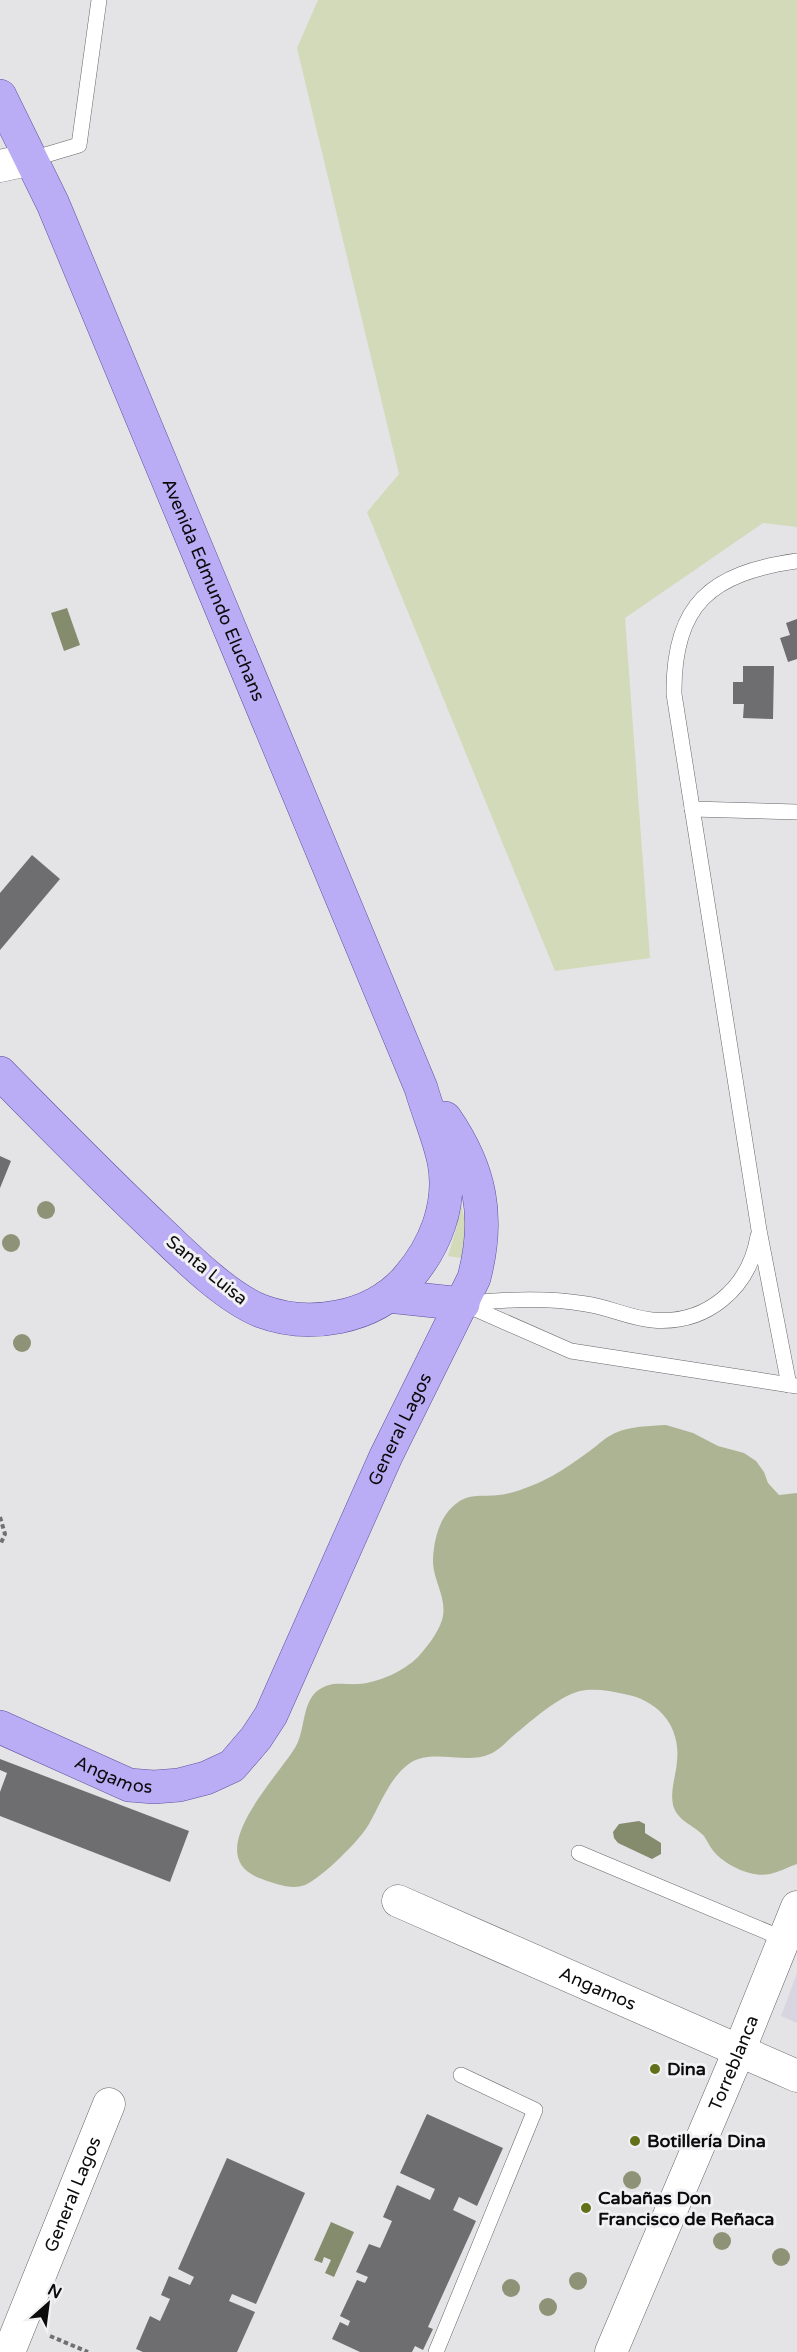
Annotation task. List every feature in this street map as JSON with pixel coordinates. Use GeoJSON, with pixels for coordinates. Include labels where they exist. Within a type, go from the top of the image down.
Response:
{"type":"FeatureCollection","features":[{"type":"Feature","properties":{"kind":"main road","name":"Avenida Edmundo Eluchans"},"geometry":{"type":"LineString","coordinates":[[2,104],[53,204],[421,1089]]}},
{"type":"Feature","properties":{"kind":"main road","name":"Santa Luisa"},"geometry":{"type":"LineString","coordinates":[[0,1073],[95,1170],[182,1252],[239,1300],[281,1317],[303,1320],[348,1315],[388,1296],[405,1281],[425,1255],[439,1226],[446,1184],[444,1162],[421,1089]]}},
{"type":"Feature","properties":{"kind":"main road","name":"General Lagos"},"geometry":{"type":"LineString","coordinates":[[232,1766],[256,1738],[271,1715],[386,1456],[474,1278],[481,1251],[483,1223],[480,1196],[473,1171],[450,1126],[421,1089]]}},
{"type":"Feature","properties":{"kind":"main road"},"geometry":{"type":"LineString","coordinates":[[388,1296],[463,1304]]}},
{"type":"Feature","properties":{"kind":"main road","name":"Angamos"},"geometry":{"type":"LineString","coordinates":[[0,1727],[129,1785],[154,1787],[179,1785],[206,1778],[232,1766]]}},
{"type":"Feature","properties":{"kind":"street"},"geometry":{"type":"LineString","coordinates":[[0,166],[32,159]]}},
{"type":"Feature","properties":{"kind":"street","name":"Angamos"},"geometry":{"type":"LineString","coordinates":[[398,1901],[797,2076]]}},
{"type":"Feature","properties":{"kind":"street","name":"Torreblanca"},"geometry":{"type":"LineString","coordinates":[[611,2352],[739,2051],[797,1907]]}},
{"type":"Feature","properties":{"kind":"street","name":"General Lagos"},"geometry":{"type":"LineString","coordinates":[[9,2352],[109,2104]]}},
{"type":"Feature","properties":{"kind":"lane"},"geometry":{"type":"LineString","coordinates":[[32,159],[79,146],[99,0]]}},
{"type":"Feature","properties":{"kind":"lane"},"geometry":{"type":"LineString","coordinates":[[463,1304],[571,1351],[793,1386],[759,1230],[674,694],[674,666],[678,640],[697,602],[713,588],[738,575],[769,565],[797,561]]}},
{"type":"Feature","properties":{"kind":"lane"},"geometry":{"type":"LineString","coordinates":[[692,809],[797,813]]}},
{"type":"Feature","properties":{"kind":"lane"},"geometry":{"type":"LineString","coordinates":[[463,1304],[512,1298],[585,1304],[650,1320],[686,1318],[703,1313],[735,1290],[756,1252],[759,1230]]}},
{"type":"Feature","properties":{"kind":"lane"},"geometry":{"type":"LineString","coordinates":[[579,1853],[784,1939]]}},
{"type":"Feature","properties":{"kind":"lane"},"geometry":{"type":"LineString","coordinates":[[436,2352],[535,2110],[461,2075]]}},
{"type":"Feature","properties":{"kind":"path"},"geometry":{"type":"LineString","coordinates":[[0,1518],[5,1533],[0,1545]]}},
{"type":"Feature","properties":{"kind":"shaded area"},"geometry":{"type":"Polygon","coordinates":[[[318,0],[797,0],[797,527],[763,523],[625,618],[650,958],[555,971],[367,512],[399,474],[297,48],[318,0]]]}},
{"type":"Feature","properties":{"kind":"shaded area"},"geometry":{"type":"Polygon","coordinates":[[[67,608],[80,645],[64,651],[51,613],[67,608]]]}},
{"type":"Feature","properties":{"kind":"shaded area"},"geometry":{"type":"Polygon","coordinates":[[[455,1180],[467,1229],[467,1259],[448,1256],[457,1226],[455,1180]]]}},
{"type":"Feature","properties":{"kind":"shaded area"},"geometry":{"type":"Polygon","coordinates":[[[666,1425],[693,1433],[718,1446],[744,1453],[756,1461],[768,1483],[779,1495],[797,1493],[797,1864],[763,1875],[748,1873],[721,1858],[700,1832],[678,1815],[673,1805],[677,1748],[671,1726],[665,1717],[647,1702],[636,1697],[591,1690],[580,1691],[554,1703],[490,1754],[471,1758],[429,1757],[410,1763],[391,1783],[369,1824],[358,1839],[313,1881],[305,1885],[289,1887],[262,1879],[244,1868],[237,1853],[240,1835],[248,1815],[296,1746],[311,1697],[326,1686],[366,1683],[382,1679],[398,1671],[418,1657],[435,1635],[442,1620],[443,1605],[434,1570],[434,1547],[441,1522],[451,1508],[467,1498],[506,1494],[537,1484],[561,1471],[609,1436],[621,1431],[666,1425]]]}},
{"type":"Feature","properties":{"kind":"shaded area"},"geometry":{"type":"Polygon","coordinates":[[[639,1821],[645,1824],[645,1833],[661,1843],[661,1854],[652,1859],[618,1843],[614,1838],[613,1832],[619,1824],[639,1821]]]}},
{"type":"Feature","properties":{"kind":"shaded area"},"geometry":{"type":"Polygon","coordinates":[[[797,1973],[797,2023],[781,2016],[797,1973]]]}},
{"type":"Feature","properties":{"kind":"shaded area"},"geometry":{"type":"Polygon","coordinates":[[[331,2222],[354,2232],[334,2277],[325,2273],[331,2260],[324,2257],[322,2263],[314,2260],[331,2222]]]}},
{"type":"Feature","properties":{"kind":"building"},"geometry":{"type":"Polygon","coordinates":[[[797,619],[797,659],[788,662],[780,638],[790,635],[786,623],[797,619]]]}},
{"type":"Feature","properties":{"kind":"building"},"geometry":{"type":"Polygon","coordinates":[[[743,666],[774,666],[773,719],[743,718],[744,704],[733,704],[733,682],[743,682],[743,666]]]}},
{"type":"Feature","properties":{"kind":"building"},"geometry":{"type":"Polygon","coordinates":[[[32,855],[60,879],[0,950],[0,893],[32,855]]]}},
{"type":"Feature","properties":{"kind":"building"},"geometry":{"type":"Polygon","coordinates":[[[0,1156],[11,1161],[0,1188],[0,1156]]]}},
{"type":"Feature","properties":{"kind":"building"},"geometry":{"type":"Polygon","coordinates":[[[0,1759],[189,1831],[170,1882],[0,1816],[0,1792],[7,1773],[0,1770],[0,1759]]]}},
{"type":"Feature","properties":{"kind":"building"},"geometry":{"type":"Polygon","coordinates":[[[427,2114],[503,2148],[477,2206],[459,2197],[453,2210],[476,2221],[428,2327],[433,2329],[423,2350],[415,2346],[412,2352],[360,2352],[332,2339],[340,2322],[348,2326],[350,2321],[340,2316],[357,2280],[365,2283],[368,2277],[356,2272],[369,2244],[380,2248],[392,2221],[383,2217],[397,2185],[430,2200],[435,2189],[400,2173],[427,2114]]]}},
{"type":"Feature","properties":{"kind":"building"},"geometry":{"type":"Polygon","coordinates":[[[227,2158],[305,2193],[256,2304],[232,2294],[229,2301],[255,2312],[237,2352],[143,2352],[136,2349],[150,2316],[160,2321],[170,2299],[161,2295],[169,2276],[190,2285],[194,2277],[178,2269],[227,2158]]]}},
{"type":"Feature","properties":{"kind":"place","name":"Dina"},"geometry":{"type":"Point","coordinates":[655,2069]}},
{"type":"Feature","properties":{"kind":"place","name":"Botillería Dina"},"geometry":{"type":"Point","coordinates":[635,2141]}},
{"type":"Feature","properties":{"kind":"place","name":"Cabañas Don Francisco de Reñaca"},"geometry":{"type":"Point","coordinates":[586,2208]}}]}
